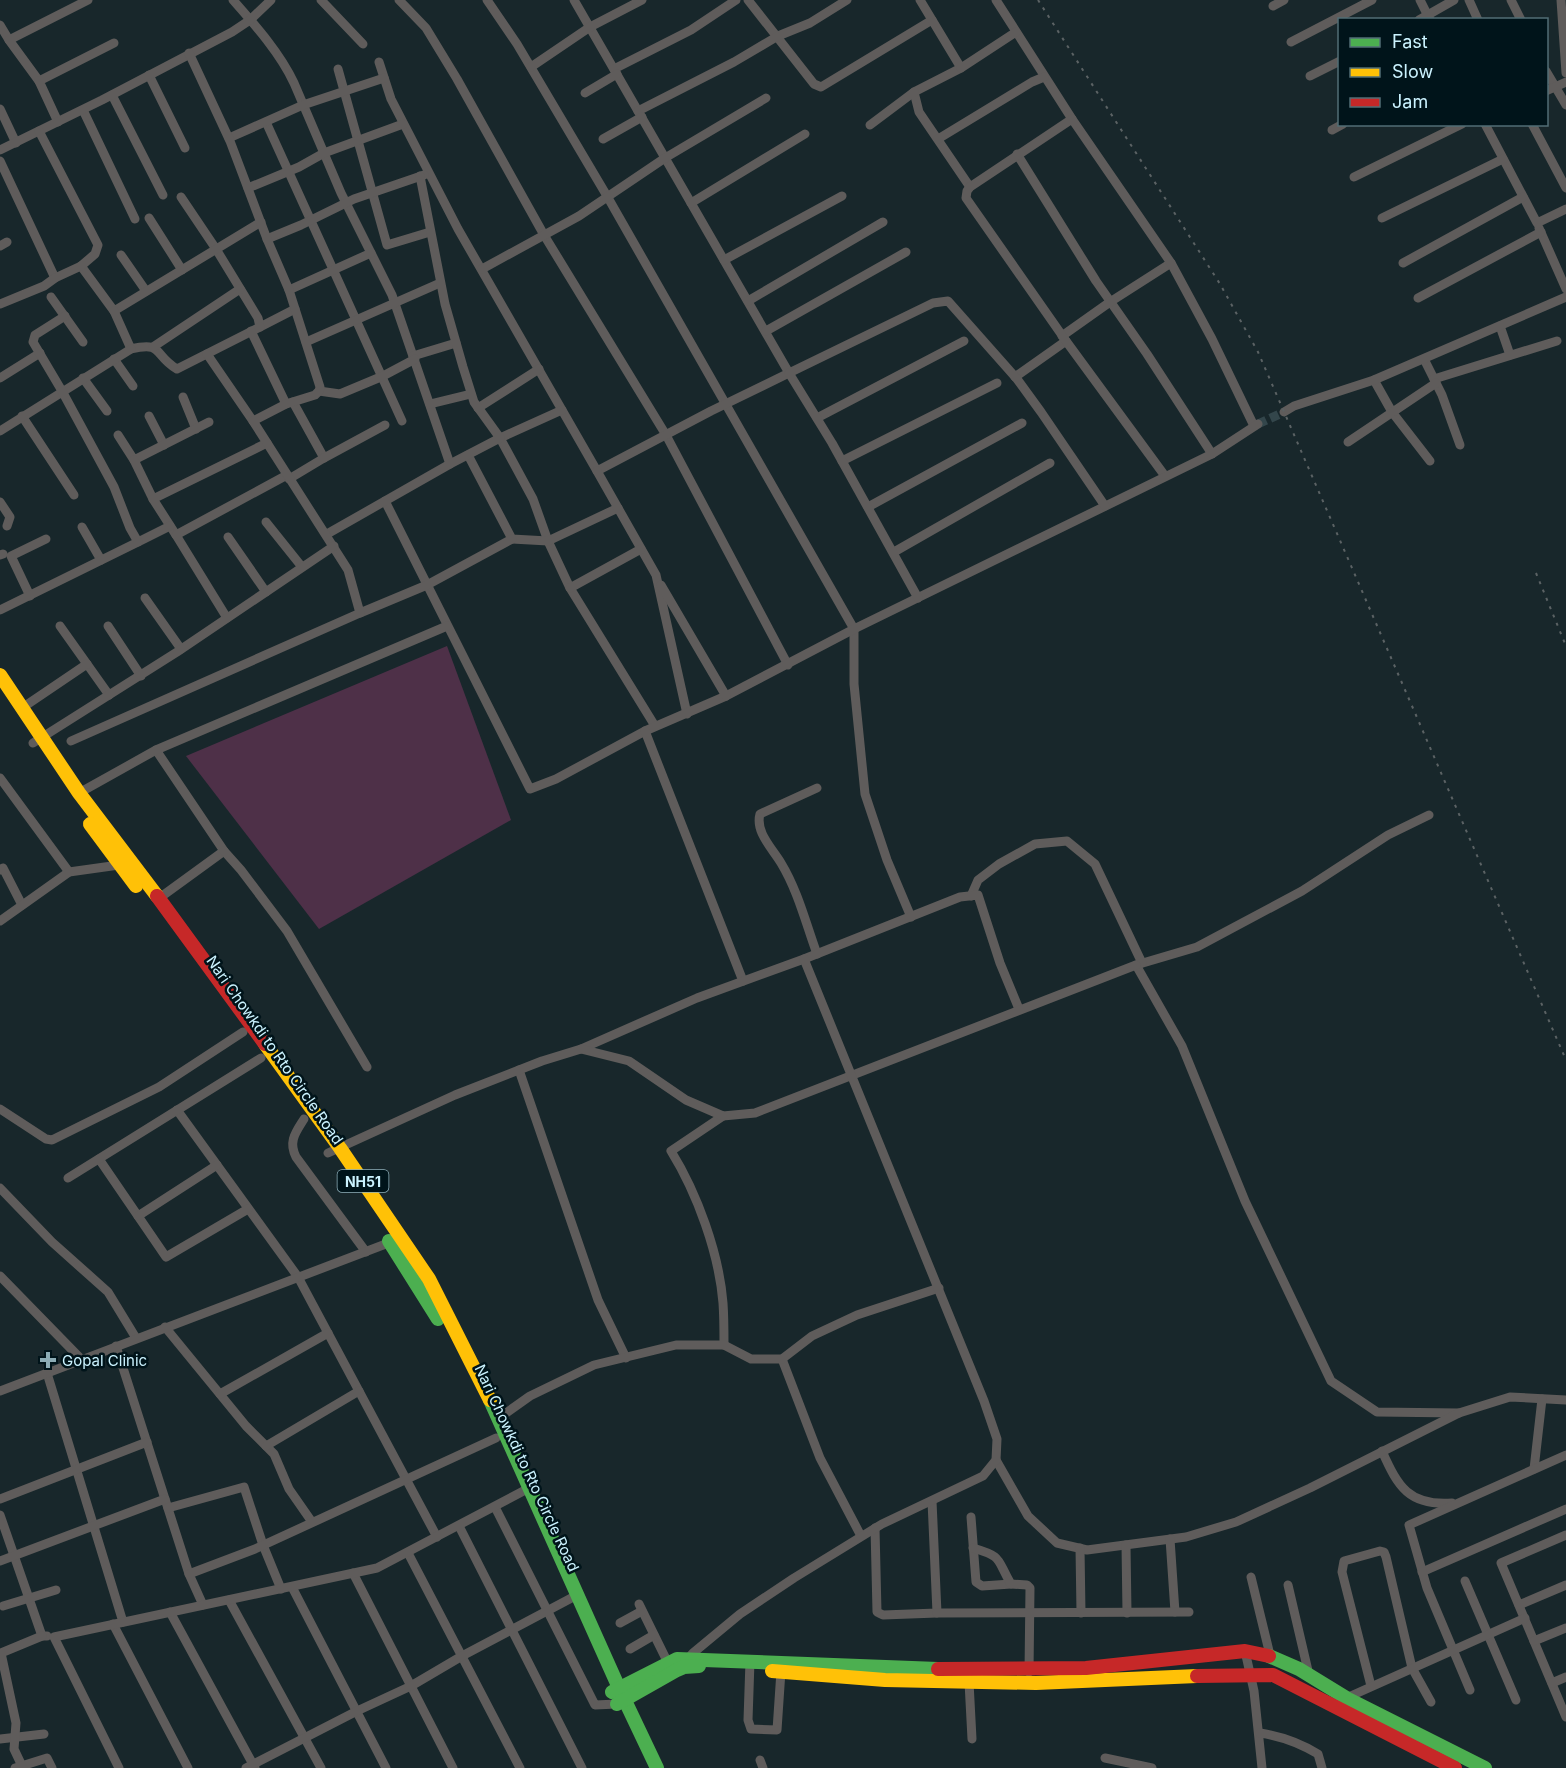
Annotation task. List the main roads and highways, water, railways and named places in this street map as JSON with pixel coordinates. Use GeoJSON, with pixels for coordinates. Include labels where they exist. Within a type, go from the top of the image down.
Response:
{"type":"FeatureCollection","features":[{"type":"Feature","properties":{"kind":"main road","name":"NH51"},"geometry":{"type":"LineString","coordinates":[[0,675],[22,708],[38,741],[111,833],[159,899],[334,1150]]}},
{"type":"Feature","properties":{"kind":"main road","name":"Nari Chowkdi to Rto Circle Road"},"geometry":{"type":"LineString","coordinates":[[0,695],[38,741],[119,866],[153,905],[304,1119],[334,1150],[396,1240],[496,1438],[526,1490],[575,1597],[615,1698],[639,1739],[647,1768]]}},
{"type":"Feature","properties":{"kind":"main road","name":"NH51"},"geometry":{"type":"LineString","coordinates":[[396,1240],[429,1278],[499,1418],[526,1490]]}},
{"type":"Feature","properties":{"kind":"main road"},"geometry":{"type":"LineString","coordinates":[[749,1665],[781,1671],[860,1672],[1086,1668],[1245,1650],[1261,1652],[1294,1665],[1342,1703],[1455,1768]]}},
{"type":"Feature","properties":{"kind":"main road"},"geometry":{"type":"LineString","coordinates":[[615,1698],[677,1659],[696,1665],[749,1665],[969,1682],[1029,1683],[1249,1674],[1277,1677],[1342,1703],[1485,1768]]}},
{"type":"Feature","properties":{"kind":"main road"},"geometry":{"type":"LineString","coordinates":[[615,1698],[685,1663]]}},
{"type":"Feature","properties":{"kind":"main road","name":"NH51"},"geometry":{"type":"LineString","coordinates":[[639,1739],[657,1768]]}},
{"type":"Feature","properties":{"kind":"tunnel"},"geometry":{"type":"LineString","coordinates":[[1258,424],[1284,412]]}},
{"type":"Feature","properties":{"kind":"railway"},"geometry":{"type":"LineString","coordinates":[[1038,0],[1220,284],[1258,352],[1566,1060]]}},
{"type":"Feature","properties":{"kind":"railway"},"geometry":{"type":"LineString","coordinates":[[1536,573],[1566,646]]}},
{"type":"Feature","properties":{"kind":"place","name":"Gopal Clinic"},"geometry":{"type":"Point","coordinates":[48,1360]}}]}
